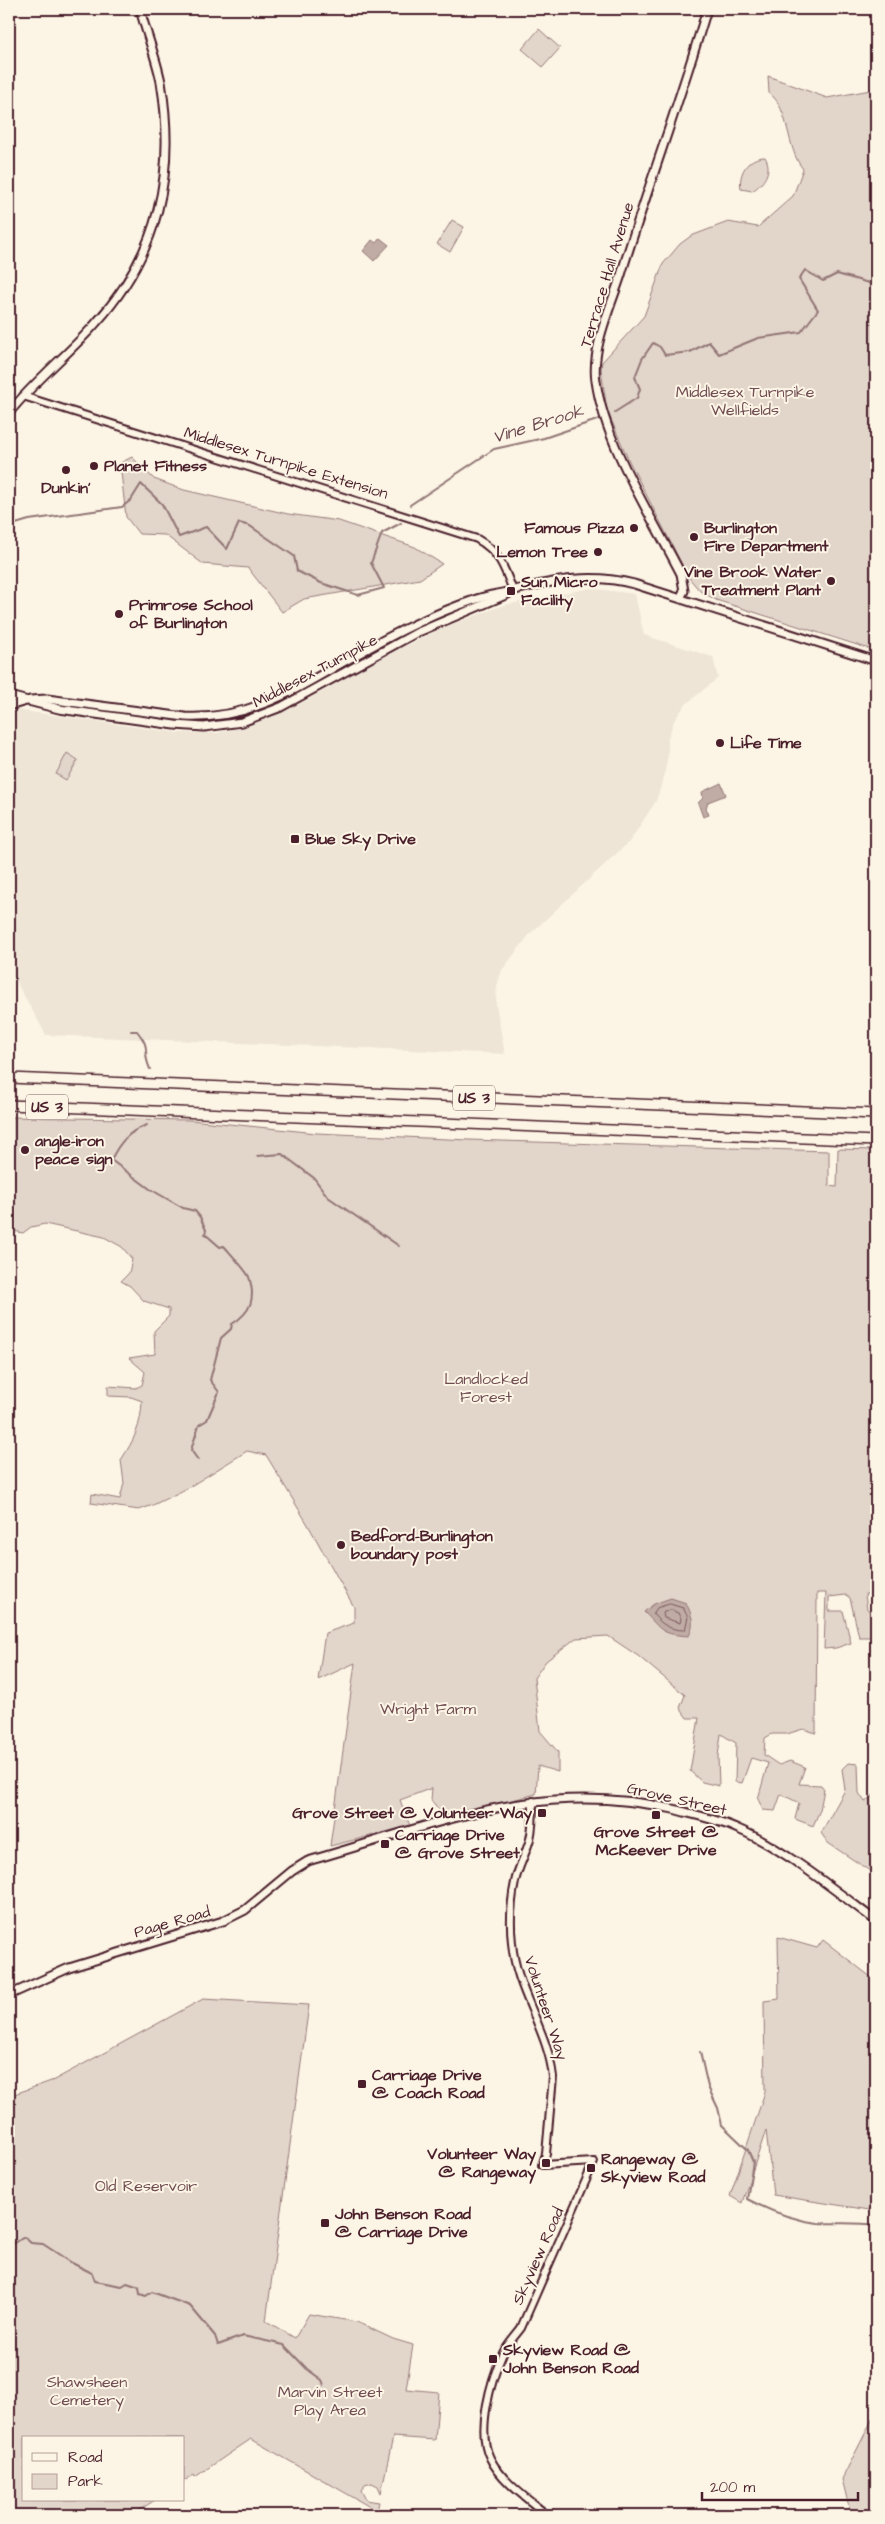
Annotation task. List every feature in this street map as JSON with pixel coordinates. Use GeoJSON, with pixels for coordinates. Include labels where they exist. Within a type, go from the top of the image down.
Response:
{"type":"FeatureCollection","features":[{"type":"Feature","properties":{"kind":"highway","name":"US 3"},"geometry":{"type":"LineString","coordinates":[[9,1078],[876,1114]]}},
{"type":"Feature","properties":{"kind":"highway","name":"US 3"},"geometry":{"type":"LineString","coordinates":[[9,1105],[876,1141]]}},
{"type":"Feature","properties":{"kind":"main road"},"geometry":{"type":"LineString","coordinates":[[9,413],[23,396],[113,304],[133,272],[154,230],[166,172],[166,124],[160,82],[140,9]]}},
{"type":"Feature","properties":{"kind":"main road","name":"Terrace Hall Avenue"},"geometry":{"type":"LineString","coordinates":[[680,598],[684,591],[681,574],[614,444],[603,411],[595,366],[610,308],[647,190],[676,112],[707,9]]}},
{"type":"Feature","properties":{"kind":"main road","name":"Middlesex Turnpike"},"geometry":{"type":"LineString","coordinates":[[9,696],[59,709],[175,725],[204,727],[242,722],[281,707],[416,633],[513,591],[558,580],[597,578],[625,582],[680,598],[876,661]]}},
{"type":"Feature","properties":{"kind":"main road"},"geometry":{"type":"LineString","coordinates":[[9,706],[30,700]]}},
{"type":"Feature","properties":{"kind":"main road","name":"Grove Street"},"geometry":{"type":"LineString","coordinates":[[330,1854],[489,1808],[533,1801],[589,1798],[630,1801],[685,1812],[725,1824],[769,1846],[876,1921]]}},
{"type":"Feature","properties":{"kind":"main road","name":"Page Road"},"geometry":{"type":"LineString","coordinates":[[9,1995],[69,1968],[223,1921],[253,1904],[298,1866],[330,1854]]}},
{"type":"Feature","properties":{"kind":"street","name":"Middlesex Turnpike Extension"},"geometry":{"type":"LineString","coordinates":[[23,396],[477,539],[490,547],[500,558],[513,591]]}},
{"type":"Feature","properties":{"kind":"street","name":"Volunteer Way"},"geometry":{"type":"LineString","coordinates":[[533,1801],[531,1834],[519,1869],[513,1897],[512,1943],[520,1978],[544,2038],[552,2068],[553,2083],[546,2154],[542,2165],[594,2162]]}},
{"type":"Feature","properties":{"kind":"street","name":"Skyview Road"},"geometry":{"type":"LineString","coordinates":[[547,2515],[498,2470],[486,2448],[483,2429],[503,2352],[521,2328],[594,2162]]}},
{"type":"Feature","properties":{"kind":"shaded area"},"geometry":{"type":"Polygon","coordinates":[[[590,588],[635,594],[644,635],[713,657],[718,678],[685,705],[674,721],[668,738],[668,755],[664,777],[656,801],[630,841],[530,934],[502,970],[497,986],[496,1004],[505,1054],[46,1035],[9,969],[9,713],[17,710],[179,733],[217,733],[252,725],[296,706],[389,654],[447,626],[504,605],[590,588]]]}},
{"type":"Feature","properties":{"kind":"green space"},"geometry":{"type":"Polygon","coordinates":[[[539,29],[560,48],[543,67],[522,49],[539,29]]]}},
{"type":"Feature","properties":{"kind":"green space","name":"Middlesex Turnpike Wellfields"},"geometry":{"type":"Polygon","coordinates":[[[768,76],[827,98],[876,89],[876,651],[716,600],[700,591],[689,578],[629,461],[607,410],[601,369],[602,362],[644,316],[663,264],[680,244],[691,236],[728,222],[758,227],[793,196],[803,169],[793,151],[781,108],[769,93],[768,76]]]}},
{"type":"Feature","properties":{"kind":"green space"},"geometry":{"type":"Polygon","coordinates":[[[765,157],[768,172],[760,185],[752,191],[741,189],[741,177],[749,163],[765,157]]]}},
{"type":"Feature","properties":{"kind":"green space"},"geometry":{"type":"Polygon","coordinates":[[[452,220],[464,227],[450,252],[437,244],[452,220]]]}},
{"type":"Feature","properties":{"kind":"green space"},"geometry":{"type":"Polygon","coordinates":[[[132,457],[154,479],[184,490],[288,514],[339,521],[415,547],[442,564],[420,579],[304,599],[282,612],[248,568],[203,564],[165,535],[139,534],[126,517],[120,463],[132,457]]]}},
{"type":"Feature","properties":{"kind":"green space"},"geometry":{"type":"Polygon","coordinates":[[[67,753],[78,760],[66,780],[56,774],[67,753]]]}},
{"type":"Feature","properties":{"kind":"green space","name":"Landlocked Forest"},"geometry":{"type":"Polygon","coordinates":[[[9,1117],[190,1120],[317,1133],[469,1140],[829,1151],[829,1186],[837,1187],[838,1149],[876,1150],[876,1183],[873,1188],[876,1188],[876,1594],[865,1594],[867,1609],[876,1616],[876,1637],[859,1637],[850,1598],[846,1595],[829,1597],[829,1611],[843,1611],[851,1643],[836,1648],[824,1649],[826,1593],[817,1593],[816,1733],[803,1729],[787,1734],[772,1734],[765,1738],[764,1755],[779,1765],[790,1761],[805,1767],[799,1784],[821,1785],[824,1789],[820,1810],[813,1826],[795,1819],[799,1803],[781,1794],[775,1811],[763,1810],[758,1799],[768,1763],[751,1758],[742,1783],[735,1782],[736,1743],[721,1734],[718,1756],[719,1786],[702,1782],[690,1771],[699,1718],[687,1718],[680,1708],[685,1695],[638,1656],[608,1636],[576,1638],[546,1661],[534,1678],[540,1731],[558,1752],[558,1772],[538,1766],[536,1794],[445,1817],[431,1800],[432,1788],[400,1800],[410,1826],[330,1846],[355,1663],[318,1680],[325,1633],[354,1623],[354,1607],[266,1455],[247,1451],[186,1489],[139,1510],[91,1503],[92,1494],[120,1499],[124,1483],[121,1460],[130,1446],[140,1418],[142,1401],[131,1397],[108,1396],[108,1386],[136,1388],[142,1385],[145,1372],[129,1358],[155,1354],[154,1331],[169,1316],[169,1309],[144,1301],[130,1286],[121,1281],[129,1273],[132,1259],[122,1247],[104,1237],[45,1224],[31,1227],[23,1233],[9,1230],[9,1117]]]}},
{"type":"Feature","properties":{"kind":"green space"},"geometry":{"type":"Polygon","coordinates":[[[848,1763],[858,1764],[859,1793],[865,1802],[876,1793],[876,1871],[873,1873],[828,1843],[821,1833],[845,1790],[842,1769],[848,1763]]]}},
{"type":"Feature","properties":{"kind":"green space"},"geometry":{"type":"Polygon","coordinates":[[[778,1937],[817,1948],[823,1940],[876,1981],[876,2211],[773,2195],[766,2130],[742,2203],[730,2196],[765,2092],[764,2001],[779,1999],[778,1937]]]}},
{"type":"Feature","properties":{"kind":"green space","name":"Old Reservoir"},"geometry":{"type":"Polygon","coordinates":[[[203,1999],[309,2005],[266,2321],[295,2338],[309,2314],[357,2322],[393,2339],[413,2345],[406,2389],[439,2392],[435,2440],[393,2437],[381,2493],[378,2486],[372,2483],[365,2485],[361,2490],[366,2500],[379,2502],[377,2511],[251,2439],[195,2477],[194,2475],[185,2480],[185,2436],[22,2436],[22,2502],[152,2502],[132,2515],[9,2515],[9,2096],[54,2080],[203,1999]]]}},
{"type":"Feature","properties":{"kind":"green space"},"geometry":{"type":"Polygon","coordinates":[[[876,2412],[876,2515],[851,2515],[842,2479],[876,2412]]]}},
{"type":"Feature","properties":{"kind":"water"},"geometry":{"type":"Polygon","coordinates":[[[380,238],[389,245],[374,261],[363,251],[372,240],[376,243],[380,238]]]}},
{"type":"Feature","properties":{"kind":"water"},"geometry":{"type":"Polygon","coordinates":[[[721,783],[726,795],[708,802],[706,808],[709,815],[703,817],[698,803],[703,798],[702,792],[721,783]]]}},
{"type":"Feature","properties":{"kind":"water"},"geometry":{"type":"Polygon","coordinates":[[[671,1598],[686,1603],[688,1607],[692,1623],[689,1636],[667,1633],[644,1612],[654,1604],[671,1598]]]}},
{"type":"Feature","properties":{"kind":"waterway","name":"Vine Brook"},"geometry":{"type":"LineString","coordinates":[[615,412],[637,398],[640,389],[635,377],[642,359],[653,343],[660,347],[665,355],[690,352],[709,342],[719,354],[758,338],[801,332],[818,310],[799,279],[805,270],[823,281],[837,274],[876,285]]}},
{"type":"Feature","properties":{"kind":"waterway","name":"Vine Brook"},"geometry":{"type":"LineString","coordinates":[[410,505],[494,449],[544,438],[600,419]]}},
{"type":"Feature","properties":{"kind":"waterway","name":"Vine Brook"},"geometry":{"type":"LineString","coordinates":[[9,526],[29,520],[122,507],[131,500],[141,484],[162,504],[179,537],[206,527],[227,549],[239,523],[250,526],[294,556],[297,571],[321,583],[358,595],[384,588],[371,563],[382,533],[401,523]]}},
{"type":"Feature","properties":{"kind":"waterway"},"geometry":{"type":"LineString","coordinates":[[131,1031],[137,1031],[145,1043],[146,1058],[150,1069]]}},
{"type":"Feature","properties":{"kind":"waterway"},"geometry":{"type":"LineString","coordinates":[[147,1125],[125,1138],[111,1160],[150,1189],[183,1208],[195,1211],[206,1230],[205,1234],[220,1247],[224,1246],[248,1274],[251,1285],[252,1298],[248,1310],[232,1324],[231,1329],[221,1338],[210,1380],[219,1392],[207,1420],[199,1425],[191,1450],[198,1460]]}},
{"type":"Feature","properties":{"kind":"waterway"},"geometry":{"type":"LineString","coordinates":[[257,1156],[282,1154],[314,1178],[328,1197],[399,1246]]}},
{"type":"Feature","properties":{"kind":"waterway"},"geometry":{"type":"LineString","coordinates":[[700,2052],[708,2087],[718,2108],[722,2125],[748,2150],[753,2162],[747,2199],[781,2214],[809,2222],[876,2225]]}},
{"type":"Feature","properties":{"kind":"waterway"},"geometry":{"type":"LineString","coordinates":[[9,2247],[24,2237],[31,2243],[43,2244],[72,2263],[92,2273],[95,2281],[122,2286],[127,2283],[139,2287],[140,2294],[146,2296],[152,2292],[190,2306],[215,2336],[218,2345],[243,2336],[284,2345],[307,2369],[322,2380],[324,2385]]}},
{"type":"Feature","properties":{"kind":"place","name":"Planet Fitness"},"geometry":{"type":"Point","coordinates":[94,466]}},
{"type":"Feature","properties":{"kind":"place","name":"Dunkin'"},"geometry":{"type":"Point","coordinates":[66,470]}},
{"type":"Feature","properties":{"kind":"place","name":"Famous Pizza"},"geometry":{"type":"Point","coordinates":[634,528]}},
{"type":"Feature","properties":{"kind":"place","name":"Burlington Fire Department"},"geometry":{"type":"Point","coordinates":[694,537]}},
{"type":"Feature","properties":{"kind":"place","name":"Lemon Tree"},"geometry":{"type":"Point","coordinates":[598,552]}},
{"type":"Feature","properties":{"kind":"place","name":"Vine Brook Water Treatment Plant"},"geometry":{"type":"Point","coordinates":[831,581]}},
{"type":"Feature","properties":{"kind":"place","name":"Sun Micro Facility"},"geometry":{"type":"Point","coordinates":[511,591]}},
{"type":"Feature","properties":{"kind":"place","name":"Primrose School of Burlington"},"geometry":{"type":"Point","coordinates":[119,614]}},
{"type":"Feature","properties":{"kind":"place","name":"Life Time"},"geometry":{"type":"Point","coordinates":[720,743]}},
{"type":"Feature","properties":{"kind":"place","name":"Blue Sky Drive"},"geometry":{"type":"Point","coordinates":[295,839]}},
{"type":"Feature","properties":{"kind":"place","name":"angle-iron peace sign"},"geometry":{"type":"Point","coordinates":[25,1150]}},
{"type":"Feature","properties":{"kind":"place","name":"Bedford-Burlington boundary post"},"geometry":{"type":"Point","coordinates":[341,1545]}},
{"type":"Feature","properties":{"kind":"place","name":"Grove Street @ Volunteer Way"},"geometry":{"type":"Point","coordinates":[542,1813]}},
{"type":"Feature","properties":{"kind":"place","name":"Grove Street @ McKeever Drive"},"geometry":{"type":"Point","coordinates":[656,1815]}},
{"type":"Feature","properties":{"kind":"place","name":"Carriage Drive @ Grove Street"},"geometry":{"type":"Point","coordinates":[385,1844]}},
{"type":"Feature","properties":{"kind":"place","name":"Carriage Drive @ Coach Road"},"geometry":{"type":"Point","coordinates":[362,2084]}},
{"type":"Feature","properties":{"kind":"place","name":"Volunteer Way @ Rangeway"},"geometry":{"type":"Point","coordinates":[546,2163]}},
{"type":"Feature","properties":{"kind":"place","name":"Rangeway @ Skyview Road"},"geometry":{"type":"Point","coordinates":[591,2168]}},
{"type":"Feature","properties":{"kind":"place","name":"John Benson Road @ Carriage Drive"},"geometry":{"type":"Point","coordinates":[325,2223]}},
{"type":"Feature","properties":{"kind":"place","name":"Skyview Road @ John Benson Road"},"geometry":{"type":"Point","coordinates":[493,2359]}},
{"type":"Feature","properties":{"kind":"park label","name":"Wright Farm"},"geometry":{"type":"Point","coordinates":[428,1709]}},
{"type":"Feature","properties":{"kind":"park label","name":"Shawsheen Cemetery"},"geometry":{"type":"Point","coordinates":[87,2391]}},
{"type":"Feature","properties":{"kind":"park label","name":"Marvin Street Play Area"},"geometry":{"type":"Point","coordinates":[330,2401]}}]}
